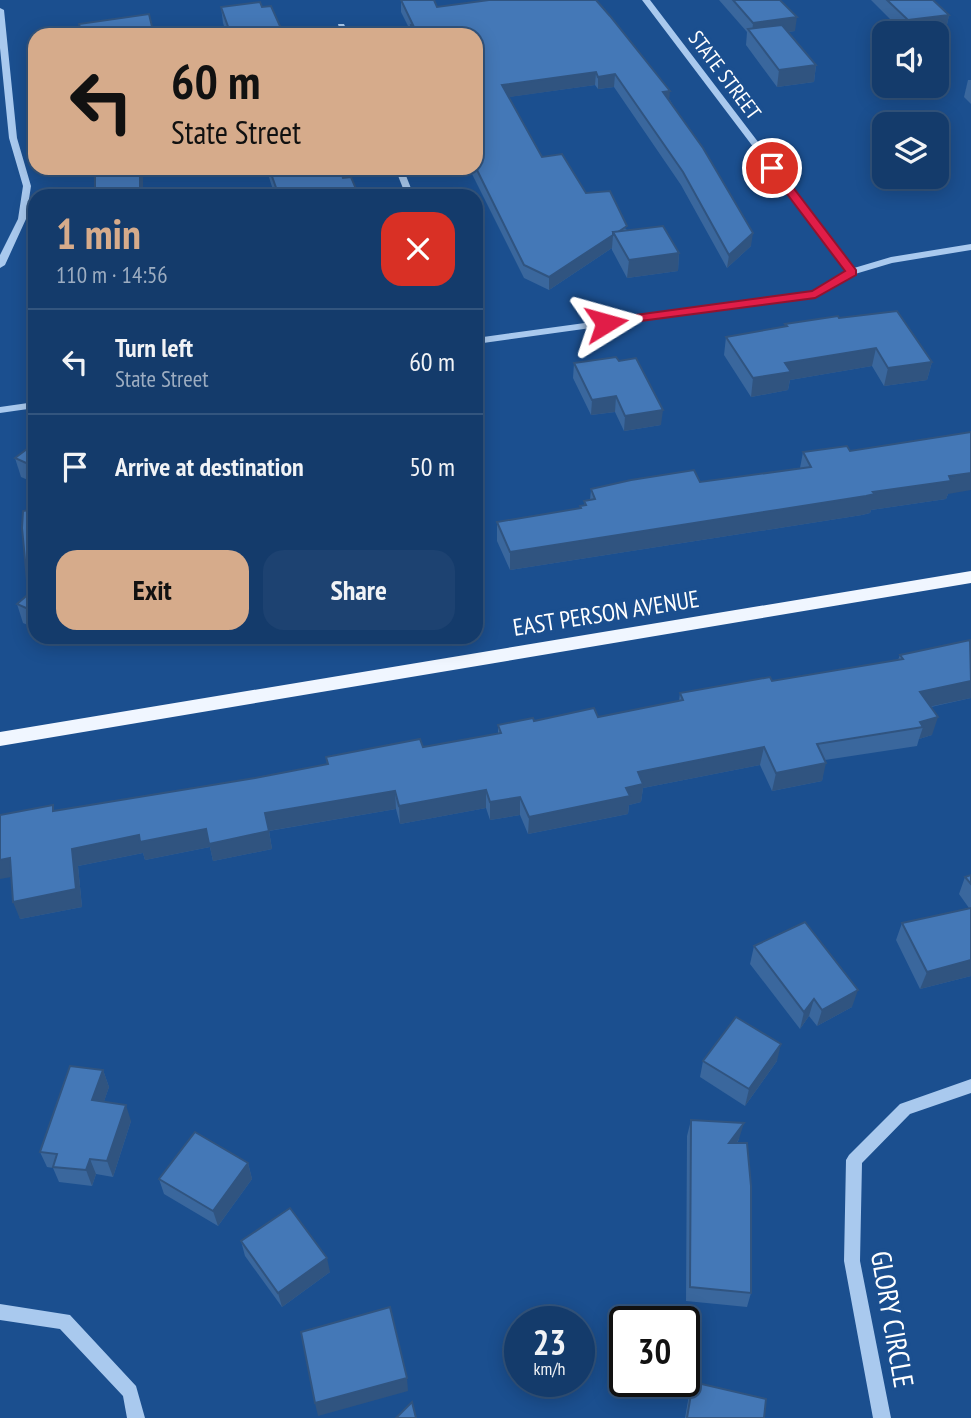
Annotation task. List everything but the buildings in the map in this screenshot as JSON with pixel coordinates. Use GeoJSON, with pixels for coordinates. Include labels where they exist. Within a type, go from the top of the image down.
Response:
{"type":"FeatureCollection","features":[{"type":"Feature","properties":{"kind":"main road","name":"EAST PERSON AVENUE"},"geometry":{"type":"LineString","coordinates":[[0,738],[971,577]]}},
{"type":"Feature","properties":{"kind":"street","name":"STATE STREET"},"geometry":{"type":"LineString","coordinates":[[646,0],[852,272]]}},
{"type":"Feature","properties":{"kind":"street"},"geometry":{"type":"LineString","coordinates":[[0,10],[13,138],[27,186],[22,219],[0,265]]}},
{"type":"Feature","properties":{"kind":"street"},"geometry":{"type":"LineString","coordinates":[[0,140],[13,138]]}},
{"type":"Feature","properties":{"kind":"street"},"geometry":{"type":"LineString","coordinates":[[483,340],[815,294],[852,272],[891,260],[971,247]]}},
{"type":"Feature","properties":{"kind":"street"},"geometry":{"type":"LineString","coordinates":[[0,410],[28,406]]}},
{"type":"Feature","properties":{"kind":"street","name":"GLORY CIRCLE"},"geometry":{"type":"LineString","coordinates":[[882,1418],[852,1261],[854,1160],[905,1109],[971,1086]]}},
{"type":"Feature","properties":{"kind":"street"},"geometry":{"type":"LineString","coordinates":[[0,1312],[64,1321],[130,1392],[136,1418]]}},
{"type":"Feature","properties":{"kind":"route"},"geometry":{"type":"LineString","coordinates":[[606,323],[815,294],[852,272],[772,168]]}}]}
